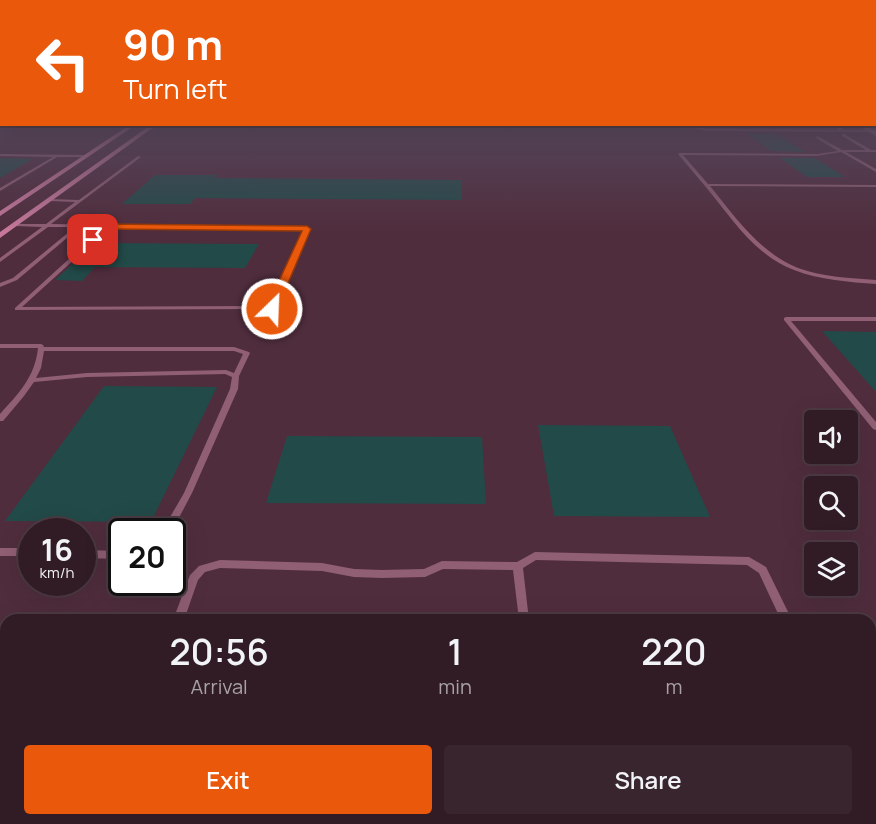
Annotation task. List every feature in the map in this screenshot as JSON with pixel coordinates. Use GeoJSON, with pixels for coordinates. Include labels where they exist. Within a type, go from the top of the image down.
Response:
{"type":"FeatureCollection","features":[{"type":"Feature","properties":{"kind":"main road"},"geometry":{"type":"LineString","coordinates":[[0,214],[87,156],[112,156]]}},
{"type":"Feature","properties":{"kind":"main road"},"geometry":{"type":"LineString","coordinates":[[0,236],[112,156]]}},
{"type":"Feature","properties":{"kind":"main road"},"geometry":{"type":"LineString","coordinates":[[0,214],[30,214]]}},
{"type":"Feature","properties":{"kind":"lane"},"geometry":{"type":"LineString","coordinates":[[680,154],[733,220],[768,255],[780,263],[836,280],[876,282]]}},
{"type":"Feature","properties":{"kind":"lane"},"geometry":{"type":"LineString","coordinates":[[742,154],[820,154]]}},
{"type":"Feature","properties":{"kind":"lane"},"geometry":{"type":"LineString","coordinates":[[848,154],[876,171]]}},
{"type":"Feature","properties":{"kind":"lane"},"geometry":{"type":"LineString","coordinates":[[0,155],[87,156]]}},
{"type":"Feature","properties":{"kind":"lane"},"geometry":{"type":"LineString","coordinates":[[0,190],[58,155]]}},
{"type":"Feature","properties":{"kind":"lane"},"geometry":{"type":"LineString","coordinates":[[0,260],[139,157]]}},
{"type":"Feature","properties":{"kind":"lane"},"geometry":{"type":"LineString","coordinates":[[707,185],[876,186]]}},
{"type":"Feature","properties":{"kind":"lane"},"geometry":{"type":"LineString","coordinates":[[50,200],[82,201]]}},
{"type":"Feature","properties":{"kind":"lane"},"geometry":{"type":"LineString","coordinates":[[15,225],[50,225],[307,229],[272,309],[17,309],[108,226]]}},
{"type":"Feature","properties":{"kind":"lane"},"geometry":{"type":"LineString","coordinates":[[0,285],[15,279],[79,226]]}},
{"type":"Feature","properties":{"kind":"lane"},"geometry":{"type":"LineString","coordinates":[[876,319],[786,319],[876,428]]}},
{"type":"Feature","properties":{"kind":"lane"},"geometry":{"type":"LineString","coordinates":[[0,346],[41,346],[41,360],[34,380],[0,418]]}},
{"type":"Feature","properties":{"kind":"lane"},"geometry":{"type":"LineString","coordinates":[[41,350],[234,349],[247,353],[236,376],[234,389],[172,518]]}},
{"type":"Feature","properties":{"kind":"lane"},"geometry":{"type":"LineString","coordinates":[[34,380],[160,372],[226,372],[236,376]]}},
{"type":"Feature","properties":{"kind":"lane"},"geometry":{"type":"LineString","coordinates":[[0,552],[18,552]]}},
{"type":"Feature","properties":{"kind":"lane"},"geometry":{"type":"LineString","coordinates":[[180,614],[194,578],[202,569],[220,564],[322,567],[354,573],[425,573],[442,565],[518,566],[535,556],[749,561],[763,570],[784,614]]}},
{"type":"Feature","properties":{"kind":"lane"},"geometry":{"type":"LineString","coordinates":[[518,566],[523,614]]}},
{"type":"Feature","properties":{"kind":"shaded area"},"geometry":{"type":"Polygon","coordinates":[[[0,154],[876,154],[876,614],[0,614],[0,154]]]}},
{"type":"Feature","properties":{"kind":"building"},"geometry":{"type":"Polygon","coordinates":[[[0,158],[33,159],[0,178],[0,158]]]}},
{"type":"Feature","properties":{"kind":"building"},"geometry":{"type":"Polygon","coordinates":[[[780,158],[815,158],[845,177],[807,177],[780,158]]]}},
{"type":"Feature","properties":{"kind":"building"},"geometry":{"type":"Polygon","coordinates":[[[155,175],[218,175],[214,178],[461,180],[462,200],[195,198],[190,204],[122,204],[155,175]]]}},
{"type":"Feature","properties":{"kind":"building"},"geometry":{"type":"Polygon","coordinates":[[[95,243],[259,244],[245,268],[95,267],[82,281],[55,280],[95,243]]]}},
{"type":"Feature","properties":{"kind":"building"},"geometry":{"type":"Polygon","coordinates":[[[822,331],[876,332],[876,392],[822,331]]]}},
{"type":"Feature","properties":{"kind":"building"},"geometry":{"type":"Polygon","coordinates":[[[104,386],[217,387],[153,518],[108,518],[108,522],[96,522],[96,518],[18,518],[18,521],[5,521],[104,386]]]}},
{"type":"Feature","properties":{"kind":"building"},"geometry":{"type":"Polygon","coordinates":[[[538,425],[670,426],[710,517],[554,516],[538,425]]]}},
{"type":"Feature","properties":{"kind":"building"},"geometry":{"type":"Polygon","coordinates":[[[287,436],[482,437],[486,504],[266,503],[287,436]]]}},
{"type":"Feature","properties":{"kind":"route"},"geometry":{"type":"LineString","coordinates":[[93,240],[108,226],[307,229],[272,309]]}}]}
